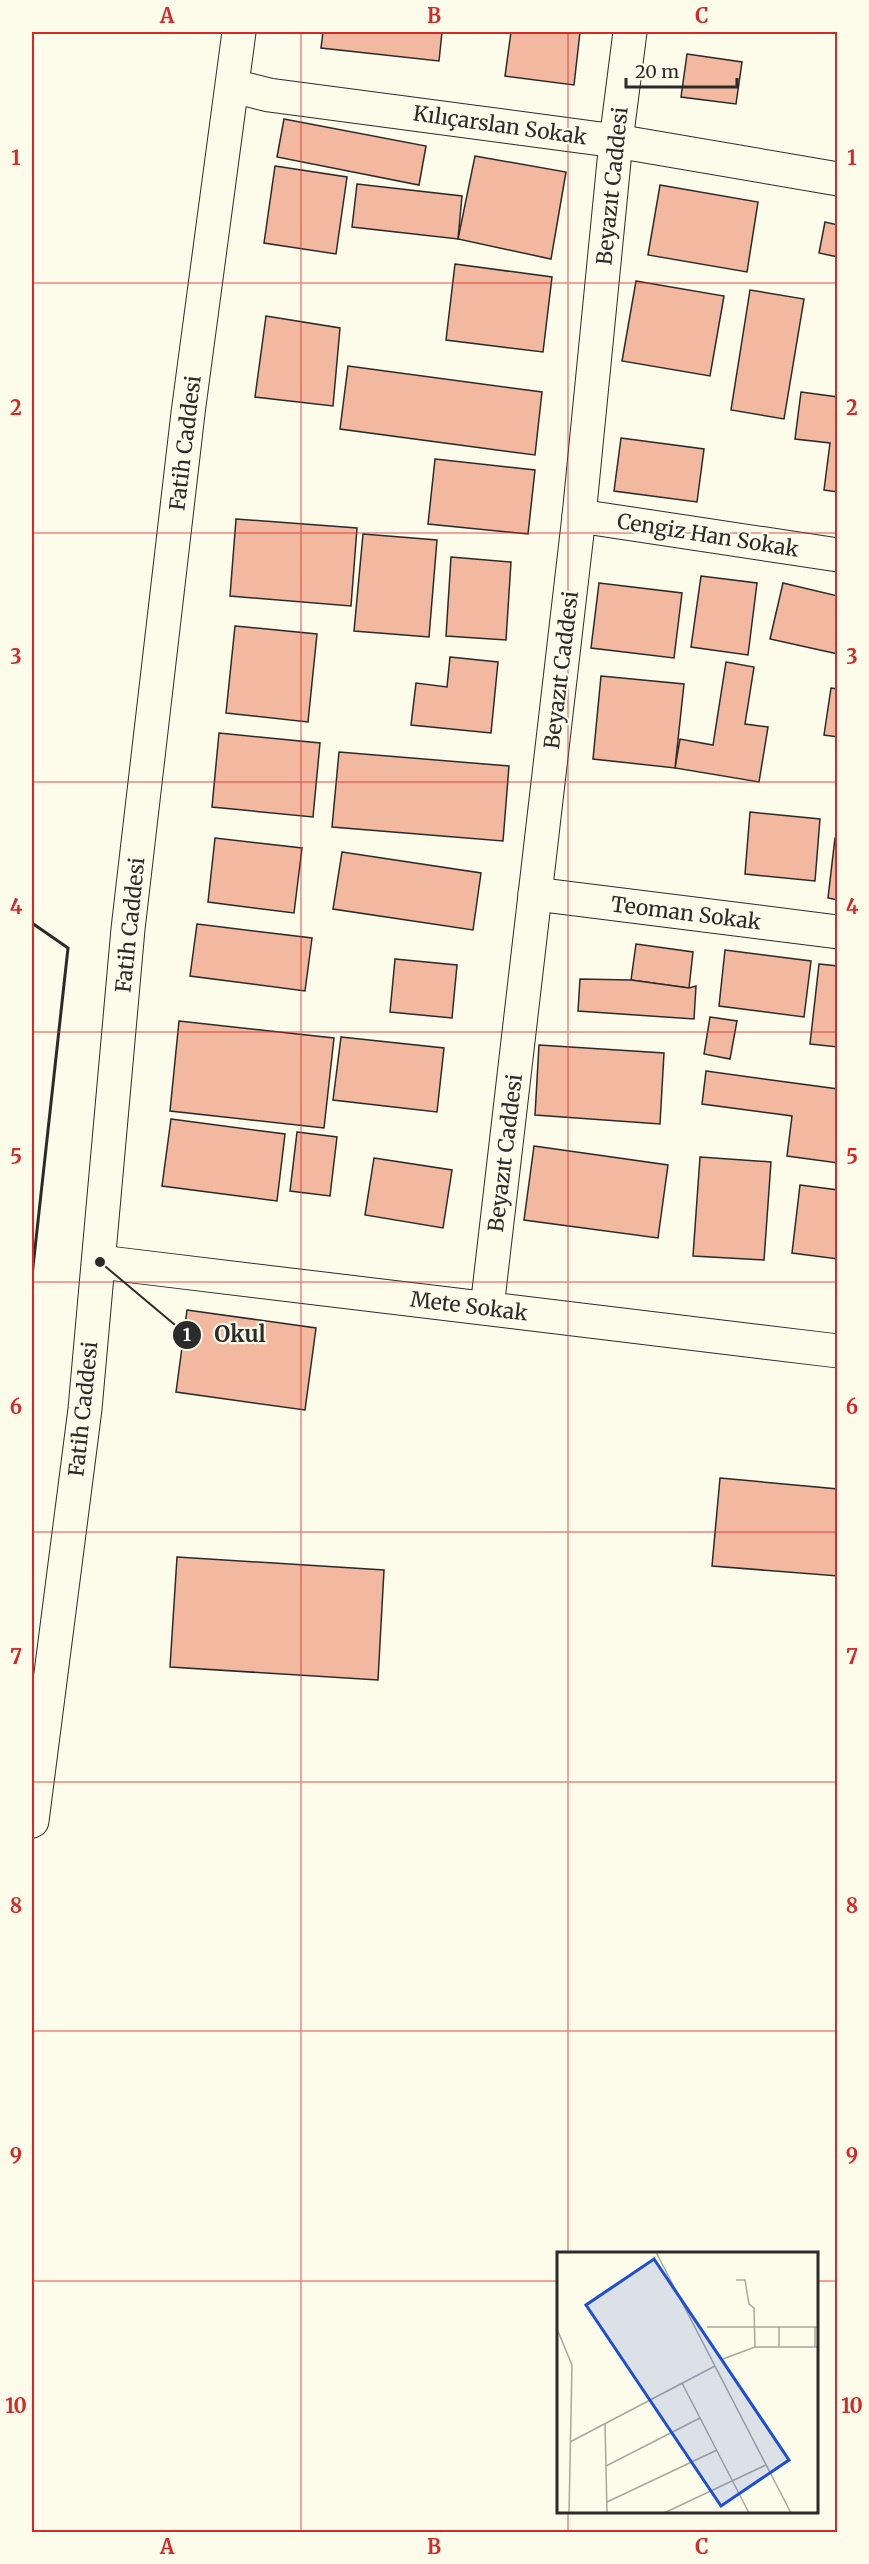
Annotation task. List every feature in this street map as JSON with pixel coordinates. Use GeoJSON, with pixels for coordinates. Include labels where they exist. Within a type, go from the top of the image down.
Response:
{"type":"FeatureCollection","features":[{"type":"Feature","properties":{"kind":"street","name":"Fatih Caddesi"},"geometry":{"type":"LineString","coordinates":[[32,1821],[85,1409],[100,1262],[128,929],[188,413],[239,32]]}},
{"type":"Feature","properties":{"kind":"street","name":"Beyazıt Caddesi"},"geometry":{"type":"LineString","coordinates":[[487,1308],[579,516],[616,141],[630,32]]}},
{"type":"Feature","properties":{"kind":"street","name":"Kılıçarslan Sokak"},"geometry":{"type":"LineString","coordinates":[[233,86],[269,95],[616,141],[837,179]]}},
{"type":"Feature","properties":{"kind":"street","name":"Cengiz Han Sokak"},"geometry":{"type":"LineString","coordinates":[[579,516],[837,555]]}},
{"type":"Feature","properties":{"kind":"street","name":"Teoman Sokak"},"geometry":{"type":"LineString","coordinates":[[535,894],[837,932]]}},
{"type":"Feature","properties":{"kind":"street","name":"Mete Sokak"},"geometry":{"type":"LineString","coordinates":[[100,1262],[837,1351]]}},
{"type":"Feature","properties":{"kind":"building"},"geometry":{"type":"Polygon","coordinates":[[[323,32],[442,32],[439,61],[321,48],[323,32]]]}},
{"type":"Feature","properties":{"kind":"building"},"geometry":{"type":"Polygon","coordinates":[[[511,32],[580,32],[574,85],[505,76],[511,32]]]}},
{"type":"Feature","properties":{"kind":"building"},"geometry":{"type":"Polygon","coordinates":[[[687,54],[742,62],[736,104],[681,97],[687,54]]]}},
{"type":"Feature","properties":{"kind":"building"},"geometry":{"type":"Polygon","coordinates":[[[284,119],[426,146],[419,185],[277,157],[284,119]]]}},
{"type":"Feature","properties":{"kind":"building"},"geometry":{"type":"Polygon","coordinates":[[[475,156],[566,172],[551,259],[458,239],[475,156]]]}},
{"type":"Feature","properties":{"kind":"building"},"geometry":{"type":"Polygon","coordinates":[[[275,166],[347,177],[336,254],[264,243],[275,166]]]}},
{"type":"Feature","properties":{"kind":"building"},"geometry":{"type":"Polygon","coordinates":[[[357,184],[462,196],[458,239],[352,227],[357,184]]]}},
{"type":"Feature","properties":{"kind":"building"},"geometry":{"type":"Polygon","coordinates":[[[660,185],[758,202],[747,272],[648,255],[660,185]]]}},
{"type":"Feature","properties":{"kind":"building"},"geometry":{"type":"Polygon","coordinates":[[[825,222],[838,225],[838,257],[819,253],[825,222]]]}},
{"type":"Feature","properties":{"kind":"building"},"geometry":{"type":"Polygon","coordinates":[[[455,264],[552,277],[543,352],[446,340],[455,264]]]}},
{"type":"Feature","properties":{"kind":"building"},"geometry":{"type":"Polygon","coordinates":[[[636,281],[724,296],[710,376],[622,361],[636,281]]]}},
{"type":"Feature","properties":{"kind":"building"},"geometry":{"type":"Polygon","coordinates":[[[750,290],[804,299],[784,419],[731,410],[750,290]]]}},
{"type":"Feature","properties":{"kind":"building"},"geometry":{"type":"Polygon","coordinates":[[[266,316],[340,328],[333,406],[255,397],[266,316]]]}},
{"type":"Feature","properties":{"kind":"building"},"geometry":{"type":"Polygon","coordinates":[[[348,366],[542,392],[535,455],[340,429],[348,366]]]}},
{"type":"Feature","properties":{"kind":"building"},"geometry":{"type":"Polygon","coordinates":[[[801,392],[838,397],[838,492],[824,490],[830,443],[795,439],[801,392]]]}},
{"type":"Feature","properties":{"kind":"building"},"geometry":{"type":"Polygon","coordinates":[[[621,438],[704,449],[697,502],[614,491],[621,438]]]}},
{"type":"Feature","properties":{"kind":"building"},"geometry":{"type":"Polygon","coordinates":[[[435,459],[535,470],[528,534],[428,524],[435,459]]]}},
{"type":"Feature","properties":{"kind":"building"},"geometry":{"type":"Polygon","coordinates":[[[236,519],[357,528],[351,606],[230,596],[236,519]]]}},
{"type":"Feature","properties":{"kind":"building"},"geometry":{"type":"Polygon","coordinates":[[[363,534],[437,540],[429,637],[354,631],[363,534]]]}},
{"type":"Feature","properties":{"kind":"building"},"geometry":{"type":"Polygon","coordinates":[[[451,557],[511,562],[506,640],[446,636],[451,557]]]}},
{"type":"Feature","properties":{"kind":"building"},"geometry":{"type":"Polygon","coordinates":[[[701,576],[757,583],[748,655],[691,647],[701,576]]]}},
{"type":"Feature","properties":{"kind":"building"},"geometry":{"type":"Polygon","coordinates":[[[599,583],[682,593],[674,658],[591,648],[599,583]]]}},
{"type":"Feature","properties":{"kind":"building"},"geometry":{"type":"Polygon","coordinates":[[[783,583],[838,596],[838,654],[770,639],[783,583]]]}},
{"type":"Feature","properties":{"kind":"building"},"geometry":{"type":"Polygon","coordinates":[[[235,626],[317,634],[308,722],[226,713],[235,626]]]}},
{"type":"Feature","properties":{"kind":"building"},"geometry":{"type":"Polygon","coordinates":[[[450,657],[498,662],[491,733],[411,725],[416,683],[447,687],[450,657]]]}},
{"type":"Feature","properties":{"kind":"building"},"geometry":{"type":"Polygon","coordinates":[[[726,662],[754,667],[745,724],[768,727],[759,782],[675,768],[680,739],[713,745],[726,662]]]}},
{"type":"Feature","properties":{"kind":"building"},"geometry":{"type":"Polygon","coordinates":[[[601,676],[684,684],[675,768],[593,759],[601,676]]]}},
{"type":"Feature","properties":{"kind":"building"},"geometry":{"type":"Polygon","coordinates":[[[831,688],[838,689],[838,737],[824,735],[831,688]]]}},
{"type":"Feature","properties":{"kind":"building"},"geometry":{"type":"Polygon","coordinates":[[[219,733],[320,743],[313,817],[212,807],[219,733]]]}},
{"type":"Feature","properties":{"kind":"building"},"geometry":{"type":"Polygon","coordinates":[[[339,752],[509,766],[503,841],[332,827],[339,752]]]}},
{"type":"Feature","properties":{"kind":"building"},"geometry":{"type":"Polygon","coordinates":[[[750,812],[820,819],[815,881],[745,874],[750,812]]]}},
{"type":"Feature","properties":{"kind":"building"},"geometry":{"type":"Polygon","coordinates":[[[215,838],[302,848],[294,913],[208,902],[215,838]]]}},
{"type":"Feature","properties":{"kind":"building"},"geometry":{"type":"Polygon","coordinates":[[[835,838],[838,838],[838,900],[828,898],[835,838]]]}},
{"type":"Feature","properties":{"kind":"building"},"geometry":{"type":"Polygon","coordinates":[[[342,852],[481,873],[473,930],[333,909],[342,852]]]}},
{"type":"Feature","properties":{"kind":"building"},"geometry":{"type":"Polygon","coordinates":[[[197,924],[312,938],[305,991],[190,976],[197,924]]]}},
{"type":"Feature","properties":{"kind":"building"},"geometry":{"type":"Polygon","coordinates":[[[636,944],[693,952],[689,988],[631,980],[636,944]]]}},
{"type":"Feature","properties":{"kind":"building"},"geometry":{"type":"Polygon","coordinates":[[[725,950],[811,961],[804,1017],[719,1006],[725,950]]]}},
{"type":"Feature","properties":{"kind":"building"},"geometry":{"type":"Polygon","coordinates":[[[395,959],[457,965],[452,1018],[390,1012],[395,959]]]}},
{"type":"Feature","properties":{"kind":"building"},"geometry":{"type":"Polygon","coordinates":[[[819,964],[838,966],[838,1047],[810,1044],[819,964]]]}},
{"type":"Feature","properties":{"kind":"building"},"geometry":{"type":"Polygon","coordinates":[[[580,979],[631,980],[689,988],[696,986],[694,1019],[578,1011],[580,979]]]}},
{"type":"Feature","properties":{"kind":"building"},"geometry":{"type":"Polygon","coordinates":[[[710,1017],[737,1021],[730,1059],[704,1054],[710,1017]]]}},
{"type":"Feature","properties":{"kind":"building"},"geometry":{"type":"Polygon","coordinates":[[[179,1021],[334,1038],[324,1128],[170,1111],[179,1021]]]}},
{"type":"Feature","properties":{"kind":"building"},"geometry":{"type":"Polygon","coordinates":[[[341,1037],[444,1048],[437,1112],[333,1100],[341,1037]]]}},
{"type":"Feature","properties":{"kind":"building"},"geometry":{"type":"Polygon","coordinates":[[[539,1045],[664,1053],[660,1124],[535,1115],[539,1045]]]}},
{"type":"Feature","properties":{"kind":"building"},"geometry":{"type":"Polygon","coordinates":[[[706,1071],[838,1089],[838,1163],[787,1156],[792,1116],[702,1104],[706,1071]]]}},
{"type":"Feature","properties":{"kind":"building"},"geometry":{"type":"Polygon","coordinates":[[[171,1119],[285,1134],[277,1201],[162,1186],[171,1119]]]}},
{"type":"Feature","properties":{"kind":"building"},"geometry":{"type":"Polygon","coordinates":[[[297,1132],[337,1137],[330,1196],[290,1191],[297,1132]]]}},
{"type":"Feature","properties":{"kind":"building"},"geometry":{"type":"Polygon","coordinates":[[[534,1146],[668,1165],[658,1238],[524,1220],[534,1146]]]}},
{"type":"Feature","properties":{"kind":"building"},"geometry":{"type":"Polygon","coordinates":[[[700,1157],[771,1162],[764,1260],[693,1256],[700,1157]]]}},
{"type":"Feature","properties":{"kind":"building"},"geometry":{"type":"Polygon","coordinates":[[[374,1158],[452,1170],[443,1228],[365,1215],[374,1158]]]}},
{"type":"Feature","properties":{"kind":"building"},"geometry":{"type":"Polygon","coordinates":[[[800,1185],[838,1190],[838,1259],[792,1253],[800,1185]]]}},
{"type":"Feature","properties":{"kind":"building"},"geometry":{"type":"Polygon","coordinates":[[[187,1310],[316,1328],[305,1410],[176,1392],[187,1310]]]}},
{"type":"Feature","properties":{"kind":"building"},"geometry":{"type":"Polygon","coordinates":[[[720,1478],[838,1489],[838,1576],[712,1566],[720,1478]]]}},
{"type":"Feature","properties":{"kind":"building"},"geometry":{"type":"Polygon","coordinates":[[[177,1557],[384,1570],[378,1680],[170,1667],[177,1557]]]}},
{"type":"Feature","properties":{"kind":"wall"},"geometry":{"type":"LineString","coordinates":[[32,923],[68,948],[32,1276]]}},
{"type":"Feature","properties":{"kind":"place","name":"Okul"},"geometry":{"type":"Point","coordinates":[100,1262]}}]}
